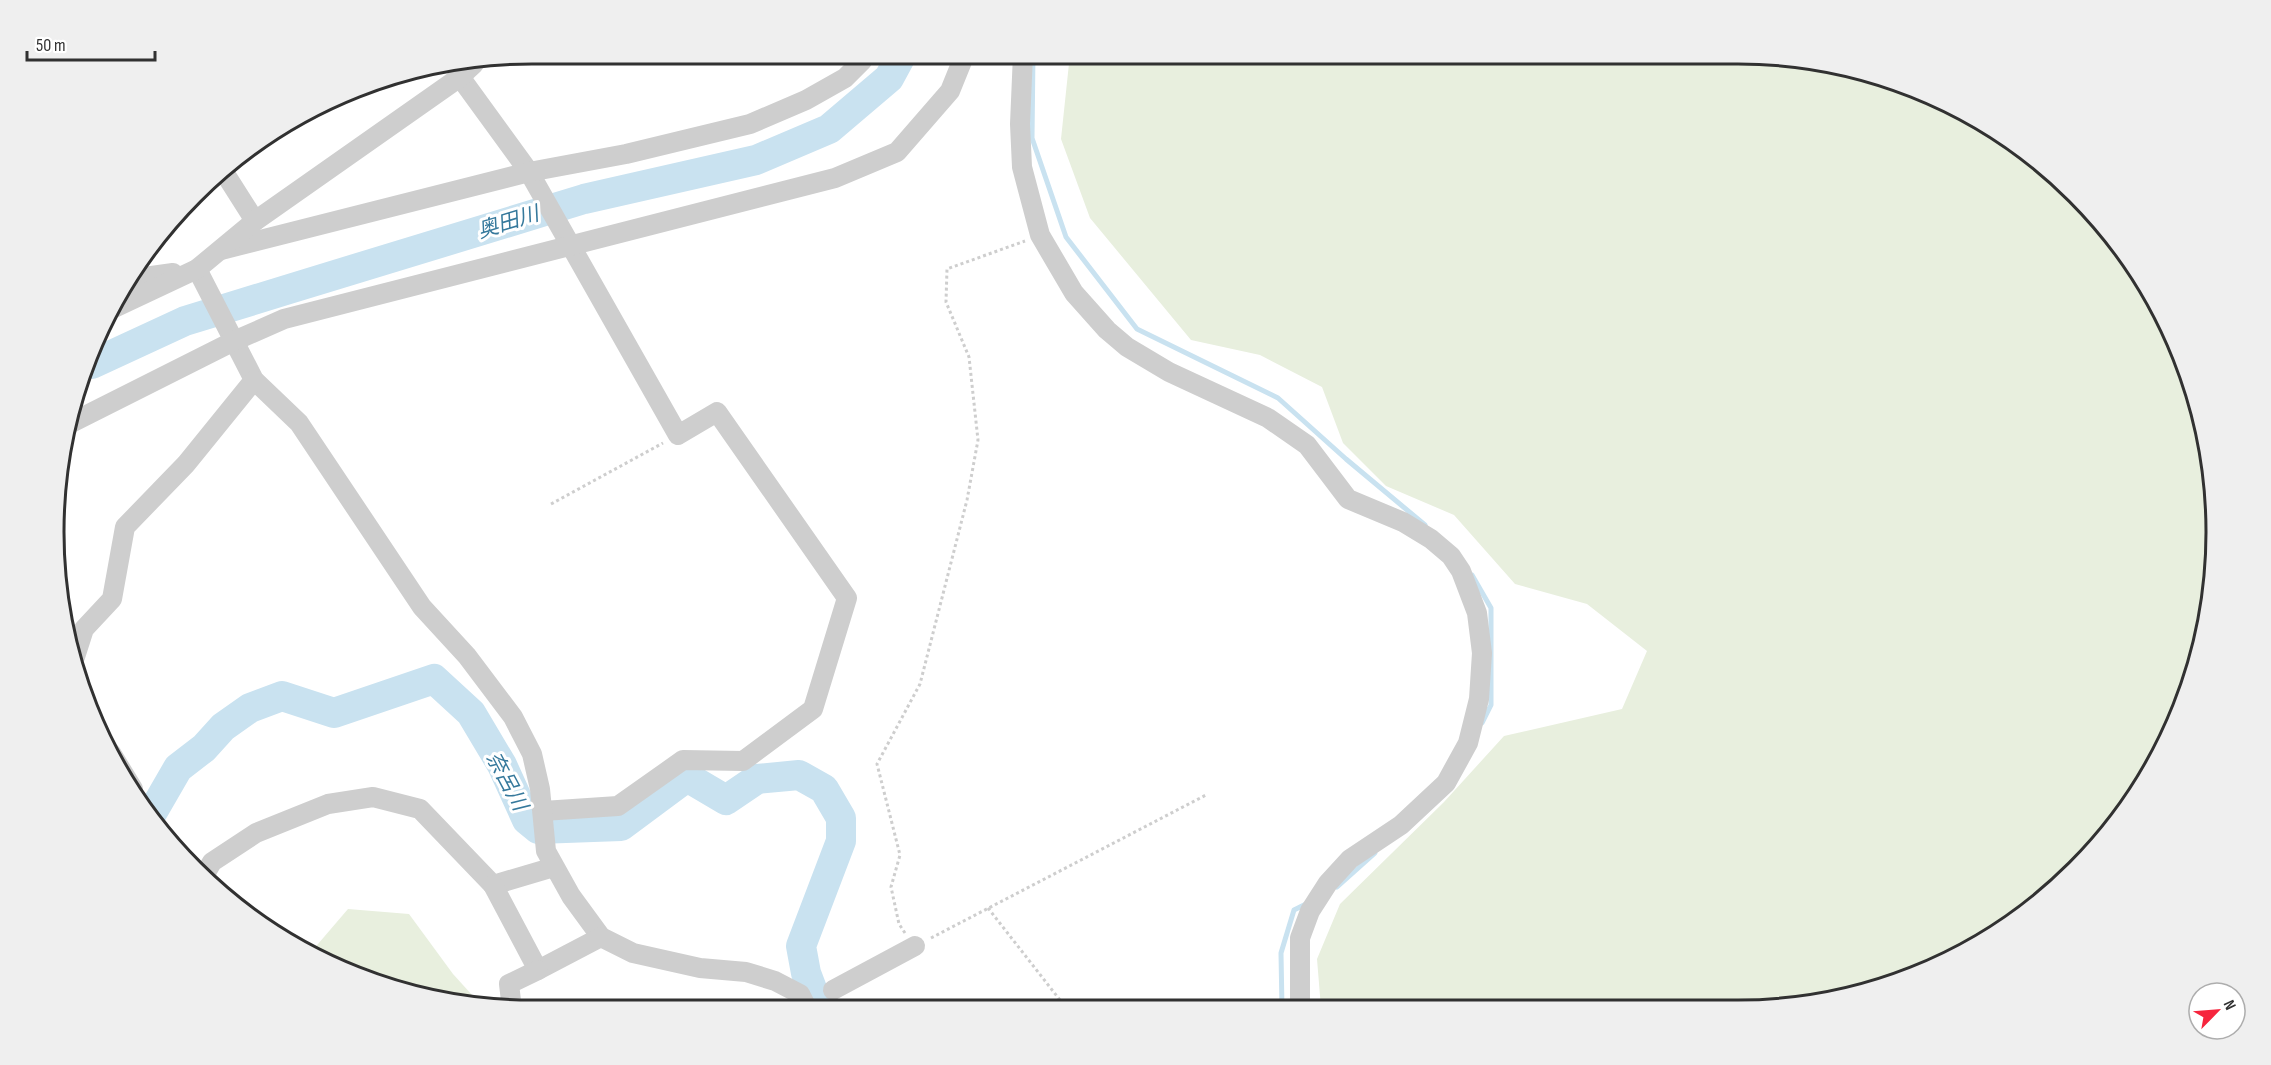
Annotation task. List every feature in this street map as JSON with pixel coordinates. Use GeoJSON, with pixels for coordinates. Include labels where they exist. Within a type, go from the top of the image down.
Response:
{"type":"FeatureCollection","features":[{"type":"Feature","properties":{"kind":"street"},"geometry":{"type":"LineString","coordinates":[[221,250],[529,172],[626,154],[750,124],[806,100],[845,78],[859,64]]}},
{"type":"Feature","properties":{"kind":"street"},"geometry":{"type":"LineString","coordinates":[[78,419],[230,333],[567,240],[836,177],[897,152],[950,91],[961,64]]}},
{"type":"Feature","properties":{"kind":"street"},"geometry":{"type":"LineString","coordinates":[[1023,64],[1020,124],[1022,167],[1040,235],[1074,293],[1107,330],[1127,347],[1169,372],[1268,418],[1307,445],[1348,499],[1403,522],[1431,539],[1451,556],[1461,571],[1477,613],[1482,653],[1479,699],[1467,743],[1446,783],[1401,825],[1350,859],[1328,883],[1310,911],[1300,938],[1300,1000]]}},
{"type":"Feature","properties":{"kind":"street"},"geometry":{"type":"LineString","coordinates":[[124,305],[201,276],[221,250],[255,221],[467,70],[529,172],[678,435],[717,412],[847,598],[813,710],[744,761],[683,760],[618,806],[543,816]]}},
{"type":"Feature","properties":{"kind":"street"},"geometry":{"type":"LineString","coordinates":[[228,178],[255,221]]}},
{"type":"Feature","properties":{"kind":"street"},"geometry":{"type":"LineString","coordinates":[[201,276],[255,380],[299,423],[422,607],[467,656],[513,717],[532,754],[550,859],[571,896],[601,937],[633,954],[700,968],[746,972],[775,981],[800,994],[803,1000]]}},
{"type":"Feature","properties":{"kind":"street"},"geometry":{"type":"LineString","coordinates":[[139,279],[201,276]]}},
{"type":"Feature","properties":{"kind":"street"},"geometry":{"type":"LineString","coordinates":[[78,647],[84,629],[111,599],[125,527],[186,464],[255,380]]}},
{"type":"Feature","properties":{"kind":"street"},"geometry":{"type":"LineString","coordinates":[[208,869],[212,862],[256,833],[328,804],[373,797],[420,809],[493,885],[538,970]]}},
{"type":"Feature","properties":{"kind":"street"},"geometry":{"type":"LineString","coordinates":[[493,885],[550,859]]}},
{"type":"Feature","properties":{"kind":"street"},"geometry":{"type":"LineString","coordinates":[[511,999],[509,984],[601,937]]}},
{"type":"Feature","properties":{"kind":"street"},"geometry":{"type":"LineString","coordinates":[[833,990],[915,946]]}},
{"type":"Feature","properties":{"kind":"path"},"geometry":{"type":"LineString","coordinates":[[1040,235],[947,269],[946,302],[969,357],[978,440],[967,500],[920,684],[877,764],[900,855],[891,887],[899,924],[915,946],[1206,795]]}},
{"type":"Feature","properties":{"kind":"path"},"geometry":{"type":"LineString","coordinates":[[551,504],[678,435]]}},
{"type":"Feature","properties":{"kind":"path"},"geometry":{"type":"LineString","coordinates":[[988,908],[1060,1000]]}},
{"type":"Feature","properties":{"kind":"green space"},"geometry":{"type":"Polygon","coordinates":[[[1069,64],[1738,64],[1800,69],[1860,80],[1918,100],[1999,143],[2047,181],[2069,202],[2090,224],[2128,272],[2171,353],[2191,411],[2198,441],[2206,532],[2198,624],[2191,654],[2171,712],[2128,793],[2090,841],[2069,863],[2047,884],[1999,922],[1918,965],[1860,985],[1800,996],[1738,1000],[1320,1000],[1317,959],[1340,904],[1444,802],[1504,736],[1622,709],[1647,651],[1587,604],[1515,584],[1454,515],[1386,486],[1343,443],[1322,387],[1260,355],[1191,340],[1090,218],[1061,139],[1069,64]]]}},
{"type":"Feature","properties":{"kind":"green space"},"geometry":{"type":"Polygon","coordinates":[[[348,909],[409,914],[453,974],[473,996],[441,992],[382,976],[316,947],[348,909]]]}},
{"type":"Feature","properties":{"kind":"waterway","name":"奥田川"},"geometry":{"type":"LineString","coordinates":[[97,362],[185,321],[584,199],[756,160],[829,129],[889,78],[897,64]]}},
{"type":"Feature","properties":{"kind":"waterway"},"geometry":{"type":"LineString","coordinates":[[1033,64],[1032,138],[1066,237],[1137,329],[1278,398],[1425,525]]}},
{"type":"Feature","properties":{"kind":"waterway"},"geometry":{"type":"LineString","coordinates":[[1472,575],[1491,608],[1491,705],[1482,723]]}},
{"type":"Feature","properties":{"kind":"waterway","name":"奈呂川"},"geometry":{"type":"LineString","coordinates":[[155,808],[178,768],[204,748],[223,727],[250,708],[282,696],[334,713],[434,679],[471,713],[502,765],[527,820],[538,829],[621,826],[687,777],[726,800],[757,779],[799,775],[824,789],[841,818],[841,841],[801,946],[806,973],[816,1000]]}},
{"type":"Feature","properties":{"kind":"waterway"},"geometry":{"type":"LineString","coordinates":[[1337,887],[1375,853]]}},
{"type":"Feature","properties":{"kind":"waterway"},"geometry":{"type":"LineString","coordinates":[[1282,1000],[1281,953],[1294,910],[1308,903]]}}]}
